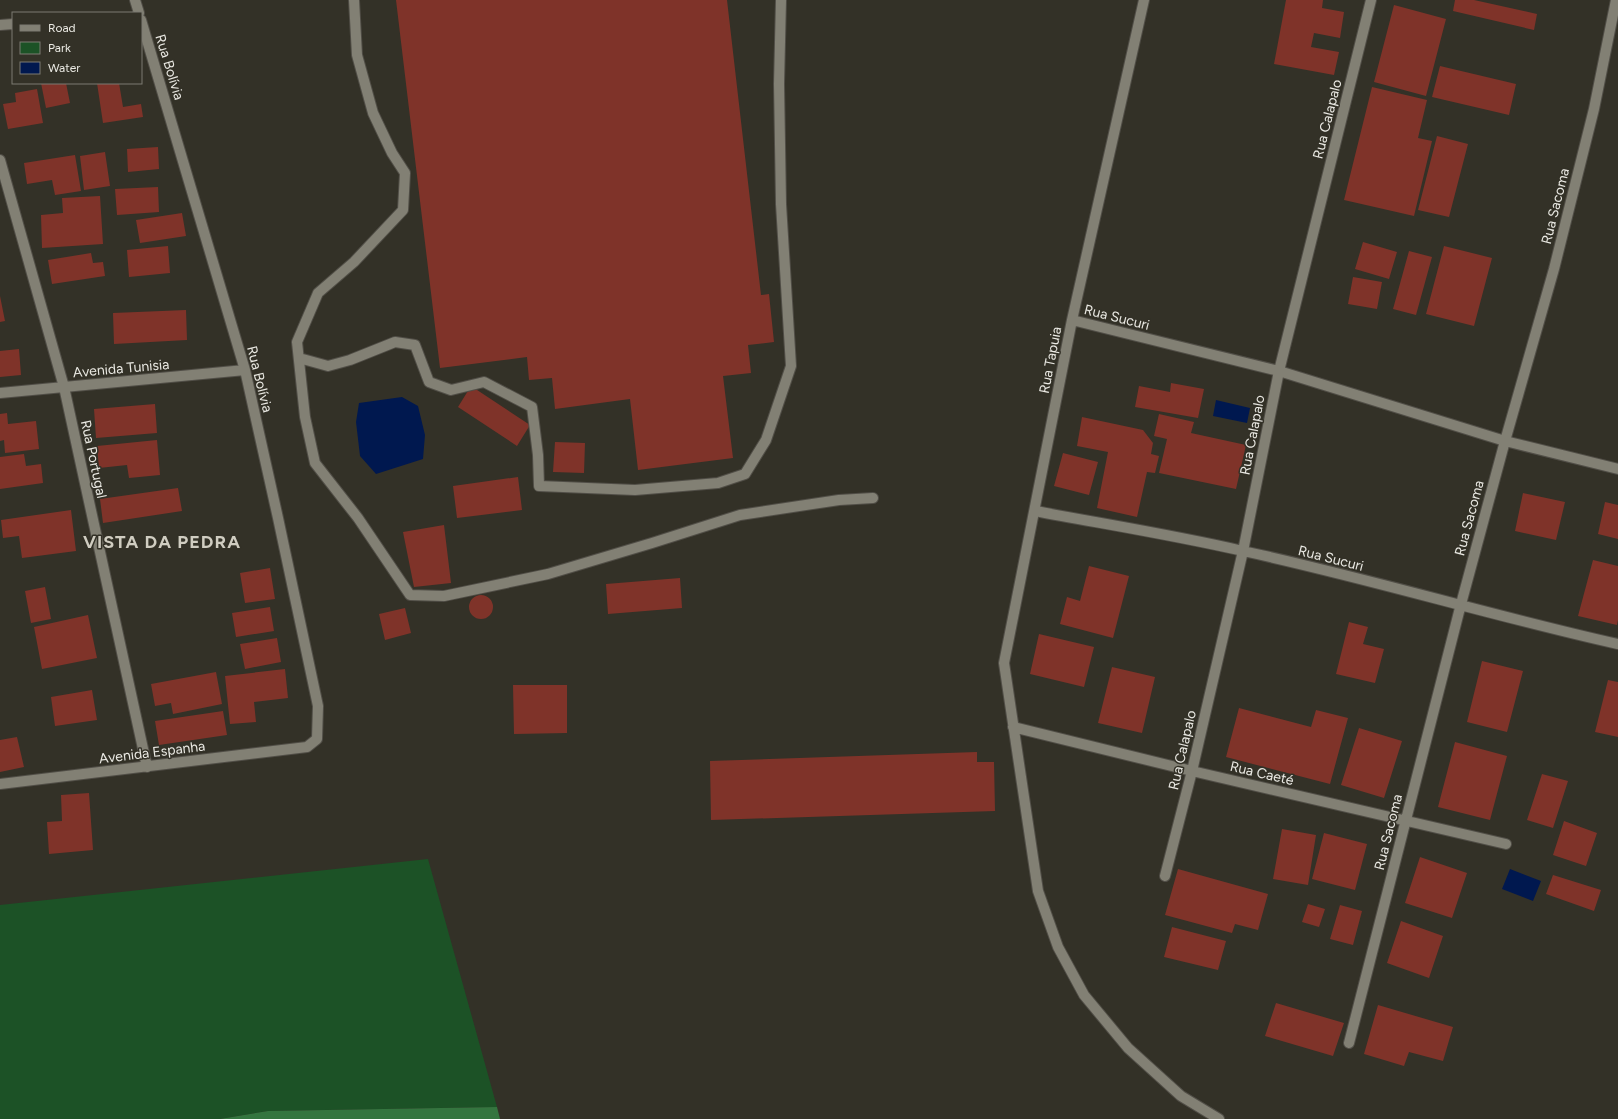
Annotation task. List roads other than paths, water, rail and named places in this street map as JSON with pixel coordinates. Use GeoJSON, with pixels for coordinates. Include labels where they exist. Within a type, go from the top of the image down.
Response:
{"type":"FeatureCollection","features":[{"type":"Feature","properties":{"kind":"street"},"geometry":{"type":"LineString","coordinates":[[136,0],[138,12]]}},
{"type":"Feature","properties":{"kind":"street"},"geometry":{"type":"LineString","coordinates":[[354,0],[357,55],[373,114],[392,153],[405,173],[403,210],[354,262],[318,293],[297,342],[305,417],[315,463],[358,518],[410,595],[444,596],[548,574],[652,543],[740,514],[839,500],[873,498]]}},
{"type":"Feature","properties":{"kind":"street"},"geometry":{"type":"LineString","coordinates":[[299,358],[328,366],[350,360],[395,342],[402,343],[415,345],[429,382],[452,390],[484,382],[498,388],[532,407],[538,454],[539,486],[634,490],[718,483],[745,474],[766,440],[791,366],[781,204],[779,84],[781,0]]}},
{"type":"Feature","properties":{"kind":"street","name":"Rua Tapuia"},"geometry":{"type":"LineString","coordinates":[[1144,0],[1072,320],[1004,663],[1038,892],[1058,947],[1084,995],[1128,1048],[1180,1096],[1219,1119]]}},
{"type":"Feature","properties":{"kind":"street","name":"Rua Calapalo"},"geometry":{"type":"LineString","coordinates":[[1166,876],[1243,550],[1279,371],[1371,0]]}},
{"type":"Feature","properties":{"kind":"street","name":"Rua Sacoma"},"geometry":{"type":"LineString","coordinates":[[1348,1043],[1461,604],[1505,441],[1554,269],[1594,109],[1616,0]]}},
{"type":"Feature","properties":{"kind":"street","name":"Rua Bolívia"},"geometry":{"type":"LineString","coordinates":[[142,23],[245,370],[318,706],[317,739],[307,747]]}},
{"type":"Feature","properties":{"kind":"street"},"geometry":{"type":"LineString","coordinates":[[0,25],[12,24]]}},
{"type":"Feature","properties":{"kind":"street","name":"Rua Portugal"},"geometry":{"type":"LineString","coordinates":[[0,160],[64,387],[147,767]]}},
{"type":"Feature","properties":{"kind":"street","name":"Rua Sucuri"},"geometry":{"type":"LineString","coordinates":[[1072,320],[1279,371],[1505,441],[1618,469]]}},
{"type":"Feature","properties":{"kind":"street","name":"Avenida Tunisia"},"geometry":{"type":"LineString","coordinates":[[0,393],[245,370]]}},
{"type":"Feature","properties":{"kind":"street","name":"Rua Sucuri"},"geometry":{"type":"LineString","coordinates":[[1035,511],[1243,550],[1461,604],[1552,629],[1618,644]]}},
{"type":"Feature","properties":{"kind":"street","name":"Rua Caeté"},"geometry":{"type":"LineString","coordinates":[[1013,727],[1192,771],[1506,844]]}},
{"type":"Feature","properties":{"kind":"street","name":"Avenida Espanha"},"geometry":{"type":"LineString","coordinates":[[0,784],[307,747]]}},
{"type":"Feature","properties":{"kind":"water"},"geometry":{"type":"Polygon","coordinates":[[[402,397],[418,406],[425,435],[423,459],[376,474],[360,456],[356,422],[359,403],[402,397]]]}},
{"type":"Feature","properties":{"kind":"water"},"geometry":{"type":"Polygon","coordinates":[[[1216,400],[1250,408],[1247,423],[1213,416],[1216,400]]]}},
{"type":"Feature","properties":{"kind":"water"},"geometry":{"type":"Polygon","coordinates":[[[1510,869],[1541,881],[1533,901],[1502,889],[1510,869]]]}},
{"type":"Feature","properties":{"kind":"district","name":"VISTA DA PEDRA"},"geometry":{"type":"Point","coordinates":[162,542]}}]}
